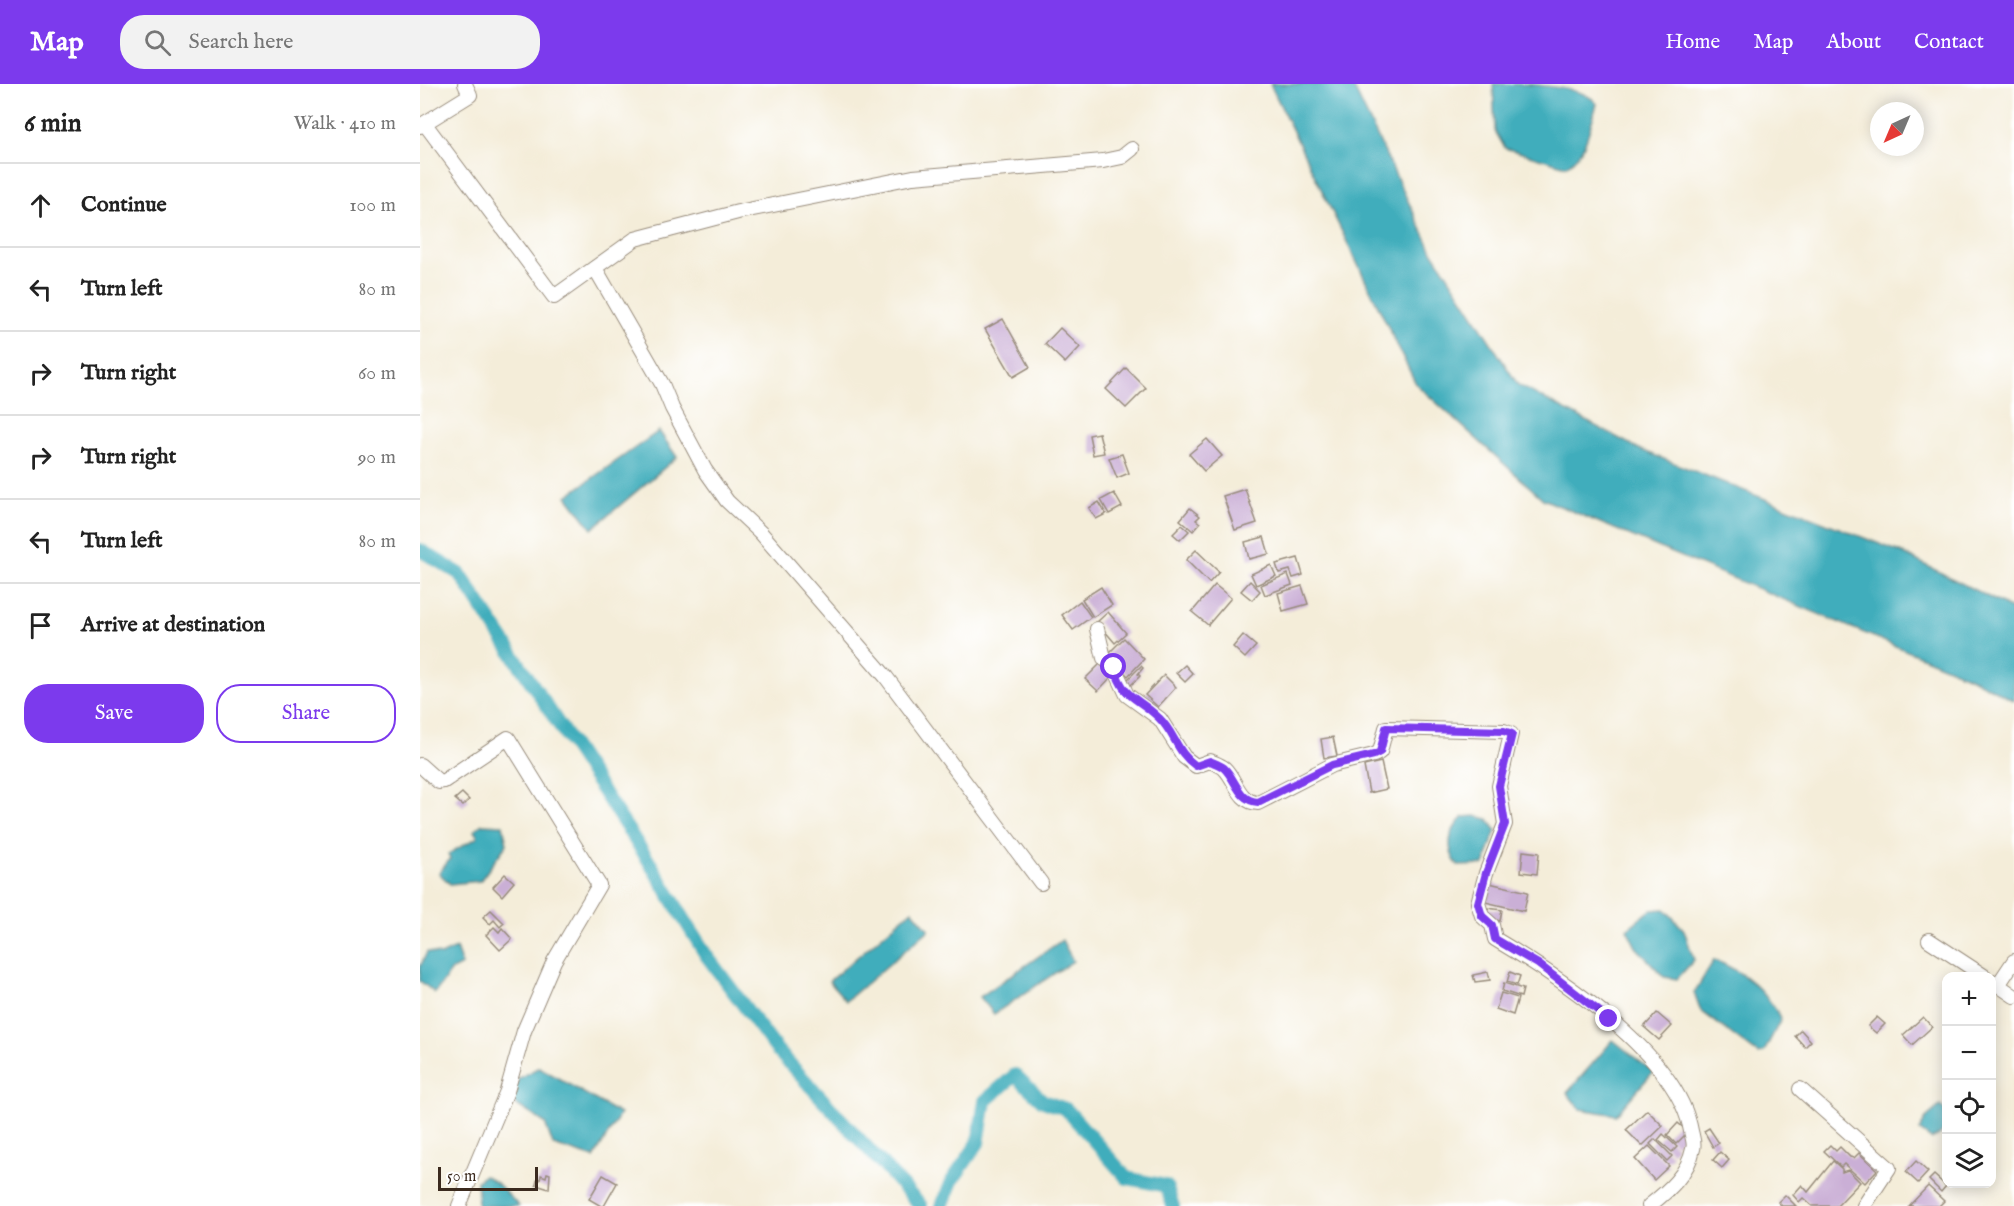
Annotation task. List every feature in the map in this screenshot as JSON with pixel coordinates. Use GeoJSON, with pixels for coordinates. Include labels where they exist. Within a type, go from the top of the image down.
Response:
{"type":"FeatureCollection","features":[{"type":"Feature","properties":{"kind":"street"},"geometry":{"type":"LineString","coordinates":[[465,84],[470,95],[422,125],[554,297],[635,239],[738,212],[913,177],[1103,160],[1122,157],[1132,149]]}},
{"type":"Feature","properties":{"kind":"street"},"geometry":{"type":"LineString","coordinates":[[595,268],[662,384],[705,470],[727,501],[761,533],[886,677],[1041,883]]}},
{"type":"Feature","properties":{"kind":"street"},"geometry":{"type":"LineString","coordinates":[[1097,629],[1104,658],[1114,667],[1127,695],[1160,719],[1184,757],[1196,766],[1210,761],[1224,769],[1239,793],[1252,802],[1258,802],[1332,765],[1380,752],[1386,728],[1504,731],[1512,734],[1499,786],[1505,824],[1486,873],[1478,903],[1480,910],[1482,916],[1492,925],[1495,939],[1538,964],[1609,1019],[1650,1056],[1687,1113],[1694,1148],[1676,1185],[1649,1206]]}},
{"type":"Feature","properties":{"kind":"street"},"geometry":{"type":"LineString","coordinates":[[420,765],[439,782],[444,781],[508,738],[599,885],[554,961],[524,1031],[507,1091],[459,1206]]}},
{"type":"Feature","properties":{"kind":"street"},"geometry":{"type":"LineString","coordinates":[[1929,939],[1978,972]]}},
{"type":"Feature","properties":{"kind":"street"},"geometry":{"type":"LineString","coordinates":[[1996,982],[2014,961]]}},
{"type":"Feature","properties":{"kind":"street"},"geometry":{"type":"LineString","coordinates":[[1996,984],[2014,996]]}},
{"type":"Feature","properties":{"kind":"street"},"geometry":{"type":"LineString","coordinates":[[1800,1089],[1888,1168],[1864,1206]]}},
{"type":"Feature","properties":{"kind":"water"},"geometry":{"type":"Polygon","coordinates":[[[1270,84],[1352,84],[1432,251],[1518,385],[1641,450],[1900,552],[2014,610],[2014,701],[1972,678],[1543,499],[1416,384],[1270,84]]]}},
{"type":"Feature","properties":{"kind":"water"},"geometry":{"type":"Polygon","coordinates":[[[1493,84],[1550,86],[1579,92],[1590,97],[1597,104],[1587,138],[1573,161],[1566,166],[1505,148],[1495,131],[1493,84]]]}},
{"type":"Feature","properties":{"kind":"water"},"geometry":{"type":"Polygon","coordinates":[[[659,431],[677,457],[592,529],[567,496],[659,431]]]}},
{"type":"Feature","properties":{"kind":"water"},"geometry":{"type":"Polygon","coordinates":[[[1475,816],[1488,819],[1496,830],[1484,865],[1458,866],[1451,853],[1451,834],[1463,817],[1475,816]]]}},
{"type":"Feature","properties":{"kind":"water"},"geometry":{"type":"Polygon","coordinates":[[[482,824],[503,825],[507,844],[480,881],[450,884],[439,873],[450,859],[448,854],[478,837],[474,831],[482,824]]]}},
{"type":"Feature","properties":{"kind":"water"},"geometry":{"type":"Polygon","coordinates":[[[1665,909],[1684,930],[1694,960],[1677,979],[1664,977],[1636,947],[1627,929],[1651,910],[1665,909]]]}},
{"type":"Feature","properties":{"kind":"water"},"geometry":{"type":"Polygon","coordinates":[[[912,910],[929,930],[846,1001],[829,981],[912,910]]]}},
{"type":"Feature","properties":{"kind":"water"},"geometry":{"type":"Polygon","coordinates":[[[1062,940],[1073,961],[994,1014],[980,997],[1062,940]]]}},
{"type":"Feature","properties":{"kind":"water"},"geometry":{"type":"Polygon","coordinates":[[[456,948],[462,965],[452,970],[435,993],[420,981],[420,967],[427,952],[441,955],[456,948]]]}},
{"type":"Feature","properties":{"kind":"water"},"geometry":{"type":"Polygon","coordinates":[[[1714,960],[1735,970],[1753,983],[1781,1019],[1764,1052],[1758,1054],[1701,1011],[1694,993],[1714,960]]]}},
{"type":"Feature","properties":{"kind":"water"},"geometry":{"type":"Polygon","coordinates":[[[1613,1040],[1653,1072],[1616,1115],[1580,1109],[1567,1093],[1613,1040]]]}},
{"type":"Feature","properties":{"kind":"water"},"geometry":{"type":"Polygon","coordinates":[[[539,1067],[620,1114],[594,1158],[553,1145],[545,1123],[512,1102],[518,1079],[539,1067]]]}},
{"type":"Feature","properties":{"kind":"water"},"geometry":{"type":"Polygon","coordinates":[[[1940,1106],[1942,1108],[1942,1133],[1931,1139],[1919,1130],[1927,1117],[1940,1106]]]}},
{"type":"Feature","properties":{"kind":"water"},"geometry":{"type":"Polygon","coordinates":[[[484,1175],[498,1184],[519,1206],[478,1206],[477,1181],[484,1175]]]}},
{"type":"Feature","properties":{"kind":"building"},"geometry":{"type":"Polygon","coordinates":[[[1003,319],[1030,367],[1013,377],[985,329],[1003,319]]]}},
{"type":"Feature","properties":{"kind":"building"},"geometry":{"type":"Polygon","coordinates":[[[1060,328],[1080,347],[1065,363],[1045,344],[1060,328]]]}},
{"type":"Feature","properties":{"kind":"building"},"geometry":{"type":"Polygon","coordinates":[[[1126,368],[1146,388],[1126,408],[1106,389],[1126,368]]]}},
{"type":"Feature","properties":{"kind":"building"},"geometry":{"type":"Polygon","coordinates":[[[1099,433],[1104,453],[1093,455],[1089,435],[1099,433]]]}},
{"type":"Feature","properties":{"kind":"building"},"geometry":{"type":"Polygon","coordinates":[[[1207,439],[1222,456],[1204,471],[1189,454],[1207,439]]]}},
{"type":"Feature","properties":{"kind":"building"},"geometry":{"type":"Polygon","coordinates":[[[1122,454],[1129,473],[1117,478],[1109,458],[1122,454]]]}},
{"type":"Feature","properties":{"kind":"building"},"geometry":{"type":"Polygon","coordinates":[[[1245,489],[1257,523],[1235,530],[1223,496],[1245,489]]]}},
{"type":"Feature","properties":{"kind":"building"},"geometry":{"type":"Polygon","coordinates":[[[1114,493],[1122,507],[1109,514],[1101,500],[1114,493]]]}},
{"type":"Feature","properties":{"kind":"building"},"geometry":{"type":"Polygon","coordinates":[[[1099,502],[1106,514],[1096,519],[1089,508],[1099,502]]]}},
{"type":"Feature","properties":{"kind":"building"},"geometry":{"type":"Polygon","coordinates":[[[1190,508],[1200,516],[1196,520],[1200,523],[1193,531],[1180,520],[1190,508]]]}},
{"type":"Feature","properties":{"kind":"building"},"geometry":{"type":"Polygon","coordinates":[[[1182,525],[1189,531],[1180,540],[1173,534],[1182,525]]]}},
{"type":"Feature","properties":{"kind":"building"},"geometry":{"type":"Polygon","coordinates":[[[1264,537],[1269,554],[1249,559],[1245,542],[1264,537]]]}},
{"type":"Feature","properties":{"kind":"building"},"geometry":{"type":"Polygon","coordinates":[[[1196,550],[1219,572],[1209,583],[1186,560],[1196,550]]]}},
{"type":"Feature","properties":{"kind":"building"},"geometry":{"type":"Polygon","coordinates":[[[1298,558],[1303,575],[1293,578],[1290,570],[1279,573],[1276,564],[1298,558]]]}},
{"type":"Feature","properties":{"kind":"building"},"geometry":{"type":"Polygon","coordinates":[[[1271,565],[1276,576],[1256,585],[1251,574],[1271,565]]]}},
{"type":"Feature","properties":{"kind":"building"},"geometry":{"type":"Polygon","coordinates":[[[1288,574],[1292,585],[1265,595],[1261,585],[1288,574]]]}},
{"type":"Feature","properties":{"kind":"building"},"geometry":{"type":"Polygon","coordinates":[[[1250,581],[1260,591],[1252,600],[1241,591],[1250,581]]]}},
{"type":"Feature","properties":{"kind":"building"},"geometry":{"type":"Polygon","coordinates":[[[1215,585],[1231,598],[1208,625],[1192,612],[1215,585]]]}},
{"type":"Feature","properties":{"kind":"building"},"geometry":{"type":"Polygon","coordinates":[[[1302,586],[1308,604],[1283,611],[1278,593],[1302,586]]]}},
{"type":"Feature","properties":{"kind":"building"},"geometry":{"type":"Polygon","coordinates":[[[1101,587],[1112,605],[1093,617],[1082,599],[1101,587]]]}},
{"type":"Feature","properties":{"kind":"building"},"geometry":{"type":"Polygon","coordinates":[[[1080,601],[1091,617],[1073,630],[1062,615],[1080,601]]]}},
{"type":"Feature","properties":{"kind":"building"},"geometry":{"type":"Polygon","coordinates":[[[1108,612],[1126,633],[1115,643],[1097,622],[1108,612]]]}},
{"type":"Feature","properties":{"kind":"building"},"geometry":{"type":"Polygon","coordinates":[[[1243,635],[1256,646],[1245,658],[1233,647],[1243,635]]]}},
{"type":"Feature","properties":{"kind":"building"},"geometry":{"type":"Polygon","coordinates":[[[1124,638],[1144,659],[1128,676],[1107,655],[1124,638]]]}},
{"type":"Feature","properties":{"kind":"building"},"geometry":{"type":"Polygon","coordinates":[[[1100,664],[1112,676],[1098,691],[1085,679],[1100,664]]]}},
{"type":"Feature","properties":{"kind":"building"},"geometry":{"type":"Polygon","coordinates":[[[1185,665],[1193,674],[1185,682],[1176,673],[1185,665]]]}},
{"type":"Feature","properties":{"kind":"building"},"geometry":{"type":"Polygon","coordinates":[[[1141,666],[1143,668],[1138,674],[1140,676],[1125,691],[1121,686],[1141,666]]]}},
{"type":"Feature","properties":{"kind":"building"},"geometry":{"type":"Polygon","coordinates":[[[1164,675],[1176,687],[1158,707],[1145,695],[1164,675]]]}},
{"type":"Feature","properties":{"kind":"building"},"geometry":{"type":"Polygon","coordinates":[[[1333,737],[1337,756],[1324,758],[1321,739],[1333,737]]]}},
{"type":"Feature","properties":{"kind":"building"},"geometry":{"type":"Polygon","coordinates":[[[1381,762],[1387,789],[1369,793],[1364,766],[1381,762]]]}},
{"type":"Feature","properties":{"kind":"building"},"geometry":{"type":"Polygon","coordinates":[[[462,793],[469,800],[463,806],[455,799],[462,793]]]}},
{"type":"Feature","properties":{"kind":"building"},"geometry":{"type":"Polygon","coordinates":[[[1523,851],[1539,853],[1537,874],[1521,872],[1523,851]]]}},
{"type":"Feature","properties":{"kind":"building"},"geometry":{"type":"Polygon","coordinates":[[[505,874],[514,882],[502,896],[493,887],[505,874]]]}},
{"type":"Feature","properties":{"kind":"building"},"geometry":{"type":"Polygon","coordinates":[[[1485,882],[1528,892],[1524,911],[1481,901],[1485,882]]]}},
{"type":"Feature","properties":{"kind":"building"},"geometry":{"type":"Polygon","coordinates":[[[1487,908],[1502,910],[1500,921],[1486,918],[1487,908]]]}},
{"type":"Feature","properties":{"kind":"building"},"geometry":{"type":"Polygon","coordinates":[[[491,910],[504,923],[500,927],[494,920],[490,924],[483,917],[491,910]]]}},
{"type":"Feature","properties":{"kind":"building"},"geometry":{"type":"Polygon","coordinates":[[[494,927],[499,932],[502,928],[512,939],[500,950],[486,935],[494,927]]]}},
{"type":"Feature","properties":{"kind":"building"},"geometry":{"type":"Polygon","coordinates":[[[1488,972],[1490,980],[1475,982],[1473,975],[1488,972]]]}},
{"type":"Feature","properties":{"kind":"building"},"geometry":{"type":"Polygon","coordinates":[[[1510,972],[1520,976],[1517,985],[1507,982],[1510,972]]]}},
{"type":"Feature","properties":{"kind":"building"},"geometry":{"type":"Polygon","coordinates":[[[1504,983],[1523,989],[1521,997],[1502,991],[1504,983]]]}},
{"type":"Feature","properties":{"kind":"building"},"geometry":{"type":"Polygon","coordinates":[[[1501,993],[1518,998],[1513,1015],[1496,1009],[1501,993]]]}},
{"type":"Feature","properties":{"kind":"building"},"geometry":{"type":"Polygon","coordinates":[[[1657,1013],[1672,1026],[1659,1040],[1644,1027],[1657,1013]]]}},
{"type":"Feature","properties":{"kind":"building"},"geometry":{"type":"Polygon","coordinates":[[[1877,1017],[1885,1024],[1876,1033],[1868,1026],[1877,1017]]]}},
{"type":"Feature","properties":{"kind":"building"},"geometry":{"type":"Polygon","coordinates":[[[1923,1017],[1932,1027],[1912,1045],[1903,1035],[1923,1017]]]}},
{"type":"Feature","properties":{"kind":"building"},"geometry":{"type":"Polygon","coordinates":[[[1801,1030],[1811,1041],[1805,1047],[1795,1036],[1801,1030]]]}},
{"type":"Feature","properties":{"kind":"building"},"geometry":{"type":"Polygon","coordinates":[[[1647,1110],[1663,1126],[1642,1146],[1626,1130],[1647,1110]]]}},
{"type":"Feature","properties":{"kind":"building"},"geometry":{"type":"Polygon","coordinates":[[[1678,1123],[1688,1132],[1676,1144],[1667,1135],[1678,1123]]]}},
{"type":"Feature","properties":{"kind":"building"},"geometry":{"type":"Polygon","coordinates":[[[1709,1128],[1719,1143],[1713,1147],[1704,1131],[1709,1128]]]}},
{"type":"Feature","properties":{"kind":"building"},"geometry":{"type":"Polygon","coordinates":[[[1663,1134],[1677,1147],[1672,1152],[1658,1140],[1663,1134]]]}},
{"type":"Feature","properties":{"kind":"building"},"geometry":{"type":"Polygon","coordinates":[[[1655,1139],[1672,1156],[1667,1161],[1650,1144],[1655,1139]]]}},
{"type":"Feature","properties":{"kind":"building"},"geometry":{"type":"Polygon","coordinates":[[[1830,1145],[1836,1151],[1840,1147],[1850,1157],[1854,1158],[1859,1153],[1877,1170],[1865,1183],[1844,1164],[1841,1167],[1824,1151],[1830,1145]]]}},
{"type":"Feature","properties":{"kind":"building"},"geometry":{"type":"Polygon","coordinates":[[[1649,1146],[1669,1166],[1654,1180],[1635,1159],[1649,1146]]]}},
{"type":"Feature","properties":{"kind":"building"},"geometry":{"type":"Polygon","coordinates":[[[1720,1152],[1729,1160],[1722,1168],[1713,1160],[1720,1152]]]}},
{"type":"Feature","properties":{"kind":"building"},"geometry":{"type":"Polygon","coordinates":[[[1833,1161],[1842,1169],[1842,1172],[1848,1170],[1860,1182],[1837,1206],[1812,1206],[1803,1198],[1799,1202],[1793,1195],[1802,1185],[1808,1192],[1833,1161]]]}},
{"type":"Feature","properties":{"kind":"building"},"geometry":{"type":"Polygon","coordinates":[[[1916,1161],[1928,1172],[1918,1183],[1906,1172],[1916,1161]]]}},
{"type":"Feature","properties":{"kind":"building"},"geometry":{"type":"Polygon","coordinates":[[[547,1173],[550,1174],[549,1189],[536,1185],[541,1175],[546,1177],[547,1173]]]}},
{"type":"Feature","properties":{"kind":"building"},"geometry":{"type":"Polygon","coordinates":[[[603,1175],[617,1183],[604,1206],[601,1206],[589,1199],[603,1175]]]}},
{"type":"Feature","properties":{"kind":"building"},"geometry":{"type":"Polygon","coordinates":[[[1934,1175],[1942,1182],[1942,1188],[1944,1188],[1941,1192],[1929,1180],[1934,1175]]]}},
{"type":"Feature","properties":{"kind":"building"},"geometry":{"type":"Polygon","coordinates":[[[1928,1186],[1944,1201],[1939,1206],[1909,1206],[1928,1186]]]}},
{"type":"Feature","properties":{"kind":"building"},"geometry":{"type":"Polygon","coordinates":[[[1785,1195],[1796,1206],[1782,1206],[1778,1202],[1785,1195]]]}},
{"type":"Feature","properties":{"kind":"waterway"},"geometry":{"type":"LineString","coordinates":[[420,550],[460,574],[650,863],[706,955],[777,1050],[921,1206]]}},
{"type":"Feature","properties":{"kind":"waterway"},"geometry":{"type":"LineString","coordinates":[[942,1206],[952,1181],[978,1143],[985,1101],[1015,1075],[1043,1101],[1066,1109],[1127,1178],[1166,1186],[1173,1206]]}},
{"type":"Feature","properties":{"kind":"route"},"geometry":{"type":"LineString","coordinates":[[1114,667],[1118,681],[1127,695],[1160,719],[1184,757],[1196,766],[1210,761],[1224,769],[1239,793],[1252,802],[1258,802],[1332,765],[1380,752],[1386,728],[1504,731],[1512,734],[1499,786],[1505,824],[1486,873],[1478,903],[1482,916],[1492,925],[1495,939],[1538,964],[1609,1019]]}}]}
